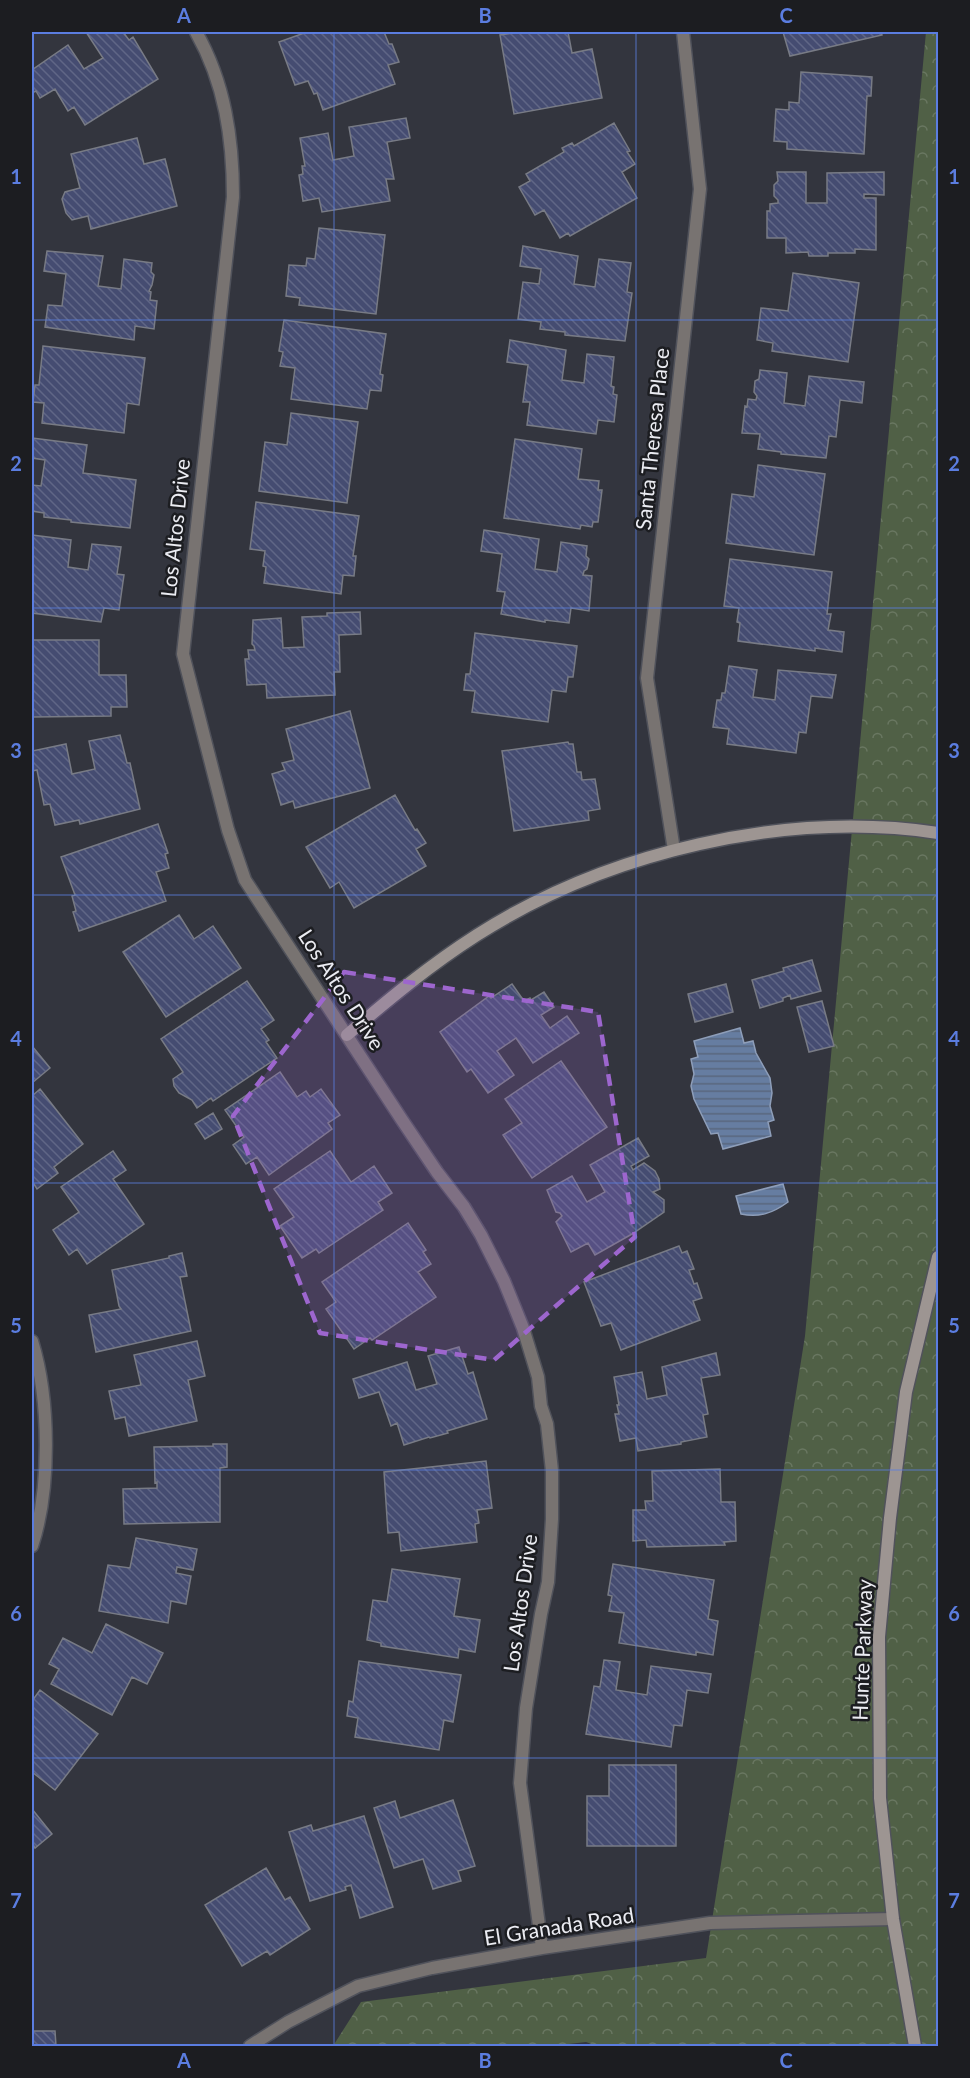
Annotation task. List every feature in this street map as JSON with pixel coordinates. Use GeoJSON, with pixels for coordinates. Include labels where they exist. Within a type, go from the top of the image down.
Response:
{"type":"FeatureCollection","features":[{"type":"Feature","properties":{"kind":"street","name":"Los Altos Drive"},"geometry":{"type":"LineString","coordinates":[[196,32],[206,49],[220,84],[231,142],[233,197],[183,654],[228,830],[245,880],[402,1120],[464,1207],[481,1235],[504,1281],[523,1328],[538,1377],[541,1406],[547,1424],[552,1519],[548,1582],[526,1708],[520,1783],[542,1948]]}},
{"type":"Feature","properties":{"kind":"street","name":"Santa Theresa Place"},"geometry":{"type":"LineString","coordinates":[[674,850],[647,678],[700,189],[683,32]]}},
{"type":"Feature","properties":{"kind":"street"},"geometry":{"type":"LineString","coordinates":[[347,1035],[434,964],[497,923],[573,885],[623,865],[674,850],[777,831],[880,828],[939,833]]}},
{"type":"Feature","properties":{"kind":"street","name":"Hunte Parkway"},"geometry":{"type":"LineString","coordinates":[[915,2046],[893,1919],[880,1798],[879,1637],[890,1518],[906,1392],[939,1257]]}},
{"type":"Feature","properties":{"kind":"street"},"geometry":{"type":"LineString","coordinates":[[32,1341],[46,1425],[45,1465],[32,1546]]}},
{"type":"Feature","properties":{"kind":"street","name":"El Granada Road"},"geometry":{"type":"LineString","coordinates":[[250,2046],[288,2022],[358,1986],[432,1968],[542,1948],[710,1923],[893,1919]]}},
{"type":"Feature","properties":{"kind":"highlighted area"},"geometry":{"type":"Polygon","coordinates":[[[344,972],[598,1012],[635,1237],[494,1360],[320,1333],[233,1116],[344,972]]]}},
{"type":"Feature","properties":{"kind":"green space"},"geometry":{"type":"Polygon","coordinates":[[[926,32],[938,32],[938,2046],[597,2046],[586,2042],[552,2046],[333,2046],[361,2002],[706,1958],[805,1336],[926,32]]]}},
{"type":"Feature","properties":{"kind":"water"},"geometry":{"type":"Polygon","coordinates":[[[740,1028],[744,1043],[753,1041],[756,1053],[770,1078],[772,1093],[770,1106],[774,1120],[768,1122],[771,1136],[723,1149],[718,1133],[711,1134],[694,1099],[691,1086],[694,1074],[691,1059],[698,1057],[694,1041],[740,1028]]]}},
{"type":"Feature","properties":{"kind":"water"},"geometry":{"type":"Polygon","coordinates":[[[783,1184],[788,1202],[766,1214],[741,1214],[736,1196],[783,1184]]]}},
{"type":"Feature","properties":{"kind":"building"},"geometry":{"type":"Polygon","coordinates":[[[86,32],[123,32],[129,40],[133,37],[158,79],[85,125],[74,107],[68,111],[55,89],[40,98],[36,91],[32,93],[32,70],[68,45],[84,69],[103,58],[86,32]]]}},
{"type":"Feature","properties":{"kind":"building"},"geometry":{"type":"Polygon","coordinates":[[[307,32],[384,32],[399,62],[388,65],[395,84],[323,110],[317,93],[314,94],[308,81],[295,85],[279,42],[307,32]]]}},
{"type":"Feature","properties":{"kind":"building"},"geometry":{"type":"Polygon","coordinates":[[[520,32],[568,32],[572,53],[592,49],[602,98],[514,114],[500,35],[520,32]]]}},
{"type":"Feature","properties":{"kind":"building"},"geometry":{"type":"Polygon","coordinates":[[[783,32],[881,32],[882,35],[790,56],[783,32]]]}},
{"type":"Feature","properties":{"kind":"building"},"geometry":{"type":"Polygon","coordinates":[[[801,72],[872,77],[871,96],[867,96],[864,154],[787,149],[787,142],[774,141],[776,109],[789,110],[789,102],[799,103],[801,72]]]}},
{"type":"Feature","properties":{"kind":"building"},"geometry":{"type":"Polygon","coordinates":[[[406,118],[410,138],[387,142],[394,179],[386,179],[390,201],[322,212],[319,198],[303,201],[299,175],[303,174],[302,166],[305,166],[300,138],[328,133],[333,160],[354,156],[349,127],[406,118]]]}},
{"type":"Feature","properties":{"kind":"building"},"geometry":{"type":"Polygon","coordinates":[[[614,123],[635,164],[622,172],[637,198],[570,236],[568,233],[560,238],[544,210],[535,215],[519,187],[530,181],[526,174],[564,152],[562,148],[572,143],[574,146],[614,123]]]}},
{"type":"Feature","properties":{"kind":"building"},"geometry":{"type":"Polygon","coordinates":[[[137,138],[144,164],[165,159],[177,206],[91,229],[88,216],[72,220],[66,213],[62,199],[65,192],[80,188],[71,154],[137,138]]]}},
{"type":"Feature","properties":{"kind":"building"},"geometry":{"type":"Polygon","coordinates":[[[777,172],[806,172],[806,203],[827,203],[827,173],[884,172],[884,195],[864,194],[864,198],[876,198],[876,250],[855,249],[855,253],[828,253],[828,256],[809,256],[808,252],[786,253],[786,238],[767,238],[767,211],[770,211],[770,204],[778,203],[774,196],[774,185],[778,181],[777,172]]]}},
{"type":"Feature","properties":{"kind":"building"},"geometry":{"type":"Polygon","coordinates":[[[319,228],[385,235],[376,314],[299,305],[300,298],[286,296],[289,265],[306,266],[307,258],[315,259],[319,228]]]}},
{"type":"Feature","properties":{"kind":"building"},"geometry":{"type":"Polygon","coordinates":[[[523,246],[578,256],[574,284],[595,287],[599,259],[631,263],[627,292],[632,293],[625,341],[565,335],[565,332],[540,329],[541,322],[518,319],[523,282],[539,284],[541,269],[520,266],[523,246]]]}},
{"type":"Feature","properties":{"kind":"building"},"geometry":{"type":"Polygon","coordinates":[[[47,251],[103,256],[98,286],[121,289],[124,259],[152,263],[151,272],[154,275],[149,291],[151,292],[150,300],[157,301],[154,329],[135,326],[134,340],[45,327],[48,305],[62,306],[66,274],[44,271],[47,251]]]}},
{"type":"Feature","properties":{"kind":"building"},"geometry":{"type":"Polygon","coordinates":[[[793,273],[859,283],[848,362],[772,351],[773,343],[757,340],[761,308],[788,311],[793,273]]]}},
{"type":"Feature","properties":{"kind":"building"},"geometry":{"type":"Polygon","coordinates":[[[284,320],[386,334],[380,374],[383,375],[381,391],[370,390],[367,409],[291,399],[295,368],[280,366],[283,352],[279,351],[284,320]]]}},
{"type":"Feature","properties":{"kind":"building"},"geometry":{"type":"Polygon","coordinates":[[[510,340],[566,350],[562,380],[584,383],[587,354],[614,357],[611,386],[614,387],[613,394],[617,395],[614,422],[598,420],[596,434],[527,425],[530,402],[523,402],[528,365],[507,362],[510,340]]]}},
{"type":"Feature","properties":{"kind":"building"},"geometry":{"type":"Polygon","coordinates":[[[43,346],[145,358],[139,405],[127,403],[124,433],[42,423],[44,403],[33,402],[35,385],[39,385],[43,346]]]}},
{"type":"Feature","properties":{"kind":"building"},"geometry":{"type":"Polygon","coordinates":[[[760,370],[787,373],[784,403],[805,406],[809,376],[864,382],[862,403],[840,400],[836,437],[829,436],[826,458],[781,454],[781,452],[758,449],[760,434],[742,433],[745,406],[747,407],[748,399],[756,400],[755,381],[759,379],[760,370]]]}},
{"type":"Feature","properties":{"kind":"building"},"geometry":{"type":"Polygon","coordinates":[[[291,413],[358,422],[347,503],[259,491],[265,442],[287,445],[291,413]]]}},
{"type":"Feature","properties":{"kind":"building"},"geometry":{"type":"Polygon","coordinates":[[[32,438],[87,445],[83,473],[136,480],[130,528],[71,522],[71,520],[44,517],[44,513],[32,511],[32,485],[41,486],[45,460],[32,458],[32,438]]]}},
{"type":"Feature","properties":{"kind":"building"},"geometry":{"type":"Polygon","coordinates":[[[515,439],[582,449],[578,479],[599,481],[598,490],[602,490],[598,522],[593,522],[592,527],[581,525],[580,529],[504,518],[515,439]]]}},
{"type":"Feature","properties":{"kind":"building"},"geometry":{"type":"Polygon","coordinates":[[[758,465],[825,474],[814,555],[726,543],[732,494],[754,497],[758,465]]]}},
{"type":"Feature","properties":{"kind":"building"},"geometry":{"type":"Polygon","coordinates":[[[256,502],[359,516],[353,556],[356,556],[354,576],[343,575],[341,594],[264,583],[265,551],[250,549],[256,502]]]}},
{"type":"Feature","properties":{"kind":"building"},"geometry":{"type":"Polygon","coordinates":[[[484,530],[539,539],[535,569],[557,572],[561,542],[587,546],[586,556],[589,559],[583,575],[592,576],[589,611],[571,608],[569,623],[545,620],[545,622],[501,614],[505,592],[497,591],[502,554],[481,551],[484,530]]]}},
{"type":"Feature","properties":{"kind":"building"},"geometry":{"type":"Polygon","coordinates":[[[32,535],[71,540],[68,567],[88,570],[92,544],[121,547],[117,574],[124,575],[119,610],[104,608],[101,622],[32,613],[32,535]]]}},
{"type":"Feature","properties":{"kind":"building"},"geometry":{"type":"Polygon","coordinates":[[[730,559],[832,572],[827,614],[831,614],[828,630],[844,632],[842,652],[815,648],[815,651],[738,641],[739,608],[724,606],[730,559]]]}},
{"type":"Feature","properties":{"kind":"building"},"geometry":{"type":"Polygon","coordinates":[[[360,612],[361,634],[339,635],[340,672],[334,672],[335,695],[267,698],[266,684],[247,685],[245,659],[249,659],[248,650],[255,650],[252,644],[253,620],[281,618],[283,648],[304,647],[302,617],[327,616],[327,613],[360,612]]]}},
{"type":"Feature","properties":{"kind":"building"},"geometry":{"type":"Polygon","coordinates":[[[475,633],[577,646],[573,677],[568,677],[566,692],[552,690],[548,722],[472,712],[475,691],[464,690],[466,674],[470,674],[475,633]]]}},
{"type":"Feature","properties":{"kind":"building"},"geometry":{"type":"Polygon","coordinates":[[[32,640],[99,640],[99,675],[126,675],[127,707],[111,707],[111,716],[33,717],[32,640]]]}},
{"type":"Feature","properties":{"kind":"building"},"geometry":{"type":"Polygon","coordinates":[[[729,666],[757,670],[753,697],[775,700],[778,670],[836,675],[832,698],[811,696],[806,733],[799,732],[796,753],[727,744],[729,729],[713,727],[717,700],[721,700],[722,693],[725,693],[729,666]]]}},
{"type":"Feature","properties":{"kind":"building"},"geometry":{"type":"Polygon","coordinates":[[[350,711],[370,788],[295,808],[293,801],[281,805],[272,774],[285,770],[282,763],[294,760],[286,729],[350,711]]]}},
{"type":"Feature","properties":{"kind":"building"},"geometry":{"type":"Polygon","coordinates":[[[120,735],[127,763],[130,763],[140,809],[80,824],[79,820],[55,825],[50,804],[44,805],[37,770],[32,771],[32,751],[66,744],[72,774],[95,769],[89,741],[120,735]]]}},
{"type":"Feature","properties":{"kind":"building"},"geometry":{"type":"Polygon","coordinates":[[[568,742],[573,744],[577,772],[581,772],[582,780],[595,779],[600,809],[588,811],[589,820],[514,831],[502,751],[568,742]]]}},
{"type":"Feature","properties":{"kind":"building"},"geometry":{"type":"Polygon","coordinates":[[[395,795],[415,830],[417,829],[426,843],[416,849],[426,866],[354,908],[339,882],[330,888],[306,847],[395,795]]]}},
{"type":"Feature","properties":{"kind":"building"},"geometry":{"type":"Polygon","coordinates":[[[158,824],[168,853],[165,854],[169,868],[156,872],[166,901],[79,931],[73,912],[76,911],[72,896],[75,895],[61,857],[158,824]]]}},
{"type":"Feature","properties":{"kind":"building"},"geometry":{"type":"Polygon","coordinates":[[[179,915],[194,939],[213,926],[241,968],[166,1017],[123,952],[179,915]]]}},
{"type":"Feature","properties":{"kind":"building"},"geometry":{"type":"Polygon","coordinates":[[[812,960],[821,991],[791,999],[790,995],[783,998],[783,1001],[760,1008],[752,980],[812,960]]]}},
{"type":"Feature","properties":{"kind":"building"},"geometry":{"type":"Polygon","coordinates":[[[247,981],[274,1020],[261,1029],[269,1040],[266,1042],[277,1058],[213,1101],[211,1098],[197,1108],[192,1100],[179,1093],[174,1086],[173,1079],[183,1072],[161,1039],[247,981]]]}},
{"type":"Feature","properties":{"kind":"building"},"geometry":{"type":"Polygon","coordinates":[[[512,984],[524,1001],[530,998],[531,1000],[544,992],[554,1007],[541,1015],[550,1028],[567,1016],[579,1033],[533,1063],[516,1038],[497,1051],[514,1075],[488,1093],[471,1069],[467,1072],[440,1032],[489,996],[491,998],[512,984]]]}},
{"type":"Feature","properties":{"kind":"building"},"geometry":{"type":"Polygon","coordinates":[[[726,984],[733,1012],[695,1022],[688,994],[726,984]]]}},
{"type":"Feature","properties":{"kind":"building"},"geometry":{"type":"Polygon","coordinates":[[[822,1001],[834,1046],[809,1052],[797,1007],[822,1001]]]}},
{"type":"Feature","properties":{"kind":"building"},"geometry":{"type":"Polygon","coordinates":[[[32,1046],[50,1068],[32,1083],[32,1046]]]}},
{"type":"Feature","properties":{"kind":"building"},"geometry":{"type":"Polygon","coordinates":[[[561,1061],[607,1127],[532,1178],[503,1135],[522,1123],[505,1099],[561,1061]]]}},
{"type":"Feature","properties":{"kind":"building"},"geometry":{"type":"Polygon","coordinates":[[[280,1072],[297,1097],[306,1091],[310,1097],[321,1089],[340,1115],[328,1123],[332,1129],[269,1175],[257,1157],[246,1164],[233,1145],[244,1137],[225,1110],[280,1072]]]}},
{"type":"Feature","properties":{"kind":"building"},"geometry":{"type":"Polygon","coordinates":[[[40,1089],[83,1144],[54,1167],[58,1173],[37,1189],[32,1181],[32,1096],[40,1089]]]}},
{"type":"Feature","properties":{"kind":"building"},"geometry":{"type":"Polygon","coordinates":[[[213,1113],[222,1129],[205,1139],[195,1124],[213,1113]]]}},
{"type":"Feature","properties":{"kind":"building"},"geometry":{"type":"Polygon","coordinates":[[[638,1138],[649,1156],[631,1166],[633,1170],[644,1163],[655,1171],[660,1189],[653,1192],[664,1200],[664,1212],[595,1255],[588,1243],[571,1252],[556,1222],[562,1216],[556,1212],[547,1190],[572,1176],[587,1202],[605,1192],[590,1165],[638,1138]]]}},
{"type":"Feature","properties":{"kind":"building"},"geometry":{"type":"Polygon","coordinates":[[[113,1151],[126,1170],[113,1179],[144,1224],[87,1264],[77,1249],[69,1255],[53,1230],[79,1212],[61,1187],[113,1151]]]}},
{"type":"Feature","properties":{"kind":"building"},"geometry":{"type":"Polygon","coordinates":[[[330,1151],[351,1182],[374,1166],[392,1193],[378,1202],[383,1210],[319,1253],[316,1249],[302,1258],[280,1226],[294,1217],[274,1189],[330,1151]]]}},
{"type":"Feature","properties":{"kind":"building"},"geometry":{"type":"Polygon","coordinates":[[[408,1223],[426,1250],[423,1252],[431,1264],[418,1272],[436,1297],[372,1340],[370,1338],[354,1349],[326,1309],[336,1302],[322,1282],[408,1223]]]}},
{"type":"Feature","properties":{"kind":"building"},"geometry":{"type":"Polygon","coordinates":[[[679,1246],[682,1253],[687,1251],[694,1269],[689,1270],[702,1298],[693,1301],[700,1320],[621,1350],[611,1323],[601,1326],[584,1282],[679,1246]]]}},
{"type":"Feature","properties":{"kind":"building"},"geometry":{"type":"Polygon","coordinates":[[[182,1253],[187,1276],[180,1277],[191,1331],[96,1352],[89,1315],[121,1309],[112,1270],[182,1253]]]}},
{"type":"Feature","properties":{"kind":"building"},"geometry":{"type":"Polygon","coordinates":[[[197,1341],[205,1376],[188,1380],[197,1421],[129,1436],[125,1417],[115,1419],[109,1391],[141,1385],[134,1355],[197,1341]]]}},
{"type":"Feature","properties":{"kind":"building"},"geometry":{"type":"Polygon","coordinates":[[[459,1347],[468,1374],[473,1372],[487,1419],[404,1445],[397,1423],[391,1426],[379,1392],[359,1398],[353,1379],[407,1362],[416,1390],[437,1384],[428,1356],[459,1347]]]}},
{"type":"Feature","properties":{"kind":"building"},"geometry":{"type":"Polygon","coordinates":[[[716,1353],[720,1375],[701,1378],[708,1414],[703,1415],[707,1437],[638,1451],[636,1438],[620,1441],[615,1414],[619,1414],[617,1405],[619,1405],[614,1377],[642,1372],[647,1399],[667,1395],[662,1367],[716,1353]]]}},
{"type":"Feature","properties":{"kind":"building"},"geometry":{"type":"Polygon","coordinates":[[[213,1444],[227,1444],[227,1467],[220,1468],[220,1522],[124,1524],[123,1489],[157,1488],[154,1447],[213,1446],[213,1444]]]}},
{"type":"Feature","properties":{"kind":"building"},"geometry":{"type":"Polygon","coordinates":[[[486,1461],[492,1508],[477,1510],[479,1523],[475,1524],[477,1542],[401,1551],[399,1532],[388,1533],[384,1472],[486,1461]]]}},
{"type":"Feature","properties":{"kind":"building"},"geometry":{"type":"Polygon","coordinates":[[[720,1469],[721,1502],[735,1502],[736,1541],[724,1542],[725,1545],[647,1547],[646,1540],[633,1541],[633,1510],[646,1510],[645,1501],[653,1501],[652,1471],[720,1469]]]}},
{"type":"Feature","properties":{"kind":"building"},"geometry":{"type":"Polygon","coordinates":[[[136,1538],[197,1549],[193,1570],[177,1567],[176,1573],[191,1576],[186,1604],[171,1601],[168,1623],[99,1611],[108,1565],[130,1568],[136,1538]]]}},
{"type":"Feature","properties":{"kind":"building"},"geometry":{"type":"Polygon","coordinates":[[[613,1564],[714,1580],[708,1619],[718,1621],[713,1655],[696,1652],[696,1655],[619,1643],[624,1613],[609,1611],[612,1596],[608,1595],[613,1564]]]}},
{"type":"Feature","properties":{"kind":"building"},"geometry":{"type":"Polygon","coordinates":[[[392,1569],[460,1579],[454,1616],[480,1620],[475,1652],[459,1649],[458,1658],[381,1646],[381,1643],[367,1640],[373,1600],[387,1602],[392,1569]]]}},
{"type":"Feature","properties":{"kind":"building"},"geometry":{"type":"Polygon","coordinates":[[[106,1624],[163,1653],[147,1684],[132,1677],[112,1715],[51,1684],[59,1669],[49,1664],[63,1638],[92,1653],[106,1624]]]}},
{"type":"Feature","properties":{"kind":"building"},"geometry":{"type":"Polygon","coordinates":[[[604,1660],[620,1662],[616,1690],[647,1695],[651,1666],[711,1674],[708,1693],[687,1690],[682,1726],[674,1725],[671,1747],[586,1734],[594,1686],[600,1687],[604,1660]]]}},
{"type":"Feature","properties":{"kind":"building"},"geometry":{"type":"Polygon","coordinates":[[[359,1661],[461,1675],[453,1722],[444,1720],[439,1750],[355,1737],[358,1718],[347,1716],[349,1701],[353,1702],[359,1661]]]}},
{"type":"Feature","properties":{"kind":"building"},"geometry":{"type":"Polygon","coordinates":[[[40,1690],[98,1734],[55,1790],[32,1772],[32,1701],[40,1690]]]}},
{"type":"Feature","properties":{"kind":"building"},"geometry":{"type":"Polygon","coordinates":[[[609,1765],[676,1765],[676,1846],[587,1846],[587,1796],[609,1796],[609,1765]]]}},
{"type":"Feature","properties":{"kind":"building"},"geometry":{"type":"Polygon","coordinates":[[[453,1800],[475,1866],[458,1871],[461,1881],[433,1889],[423,1859],[394,1868],[374,1808],[395,1801],[400,1818],[453,1800]]]}},
{"type":"Feature","properties":{"kind":"building"},"geometry":{"type":"Polygon","coordinates":[[[32,1809],[52,1834],[35,1848],[32,1843],[32,1809]]]}},
{"type":"Feature","properties":{"kind":"building"},"geometry":{"type":"Polygon","coordinates":[[[364,1816],[393,1907],[360,1918],[351,1885],[345,1887],[346,1890],[310,1901],[289,1832],[311,1825],[313,1831],[364,1816]]]}},
{"type":"Feature","properties":{"kind":"building"},"geometry":{"type":"Polygon","coordinates":[[[266,1868],[285,1900],[290,1897],[310,1929],[270,1955],[267,1951],[242,1966],[205,1905],[266,1868]]]}},
{"type":"Feature","properties":{"kind":"building"},"geometry":{"type":"Polygon","coordinates":[[[32,2031],[55,2031],[56,2046],[32,2046],[32,2031]]]}}]}
